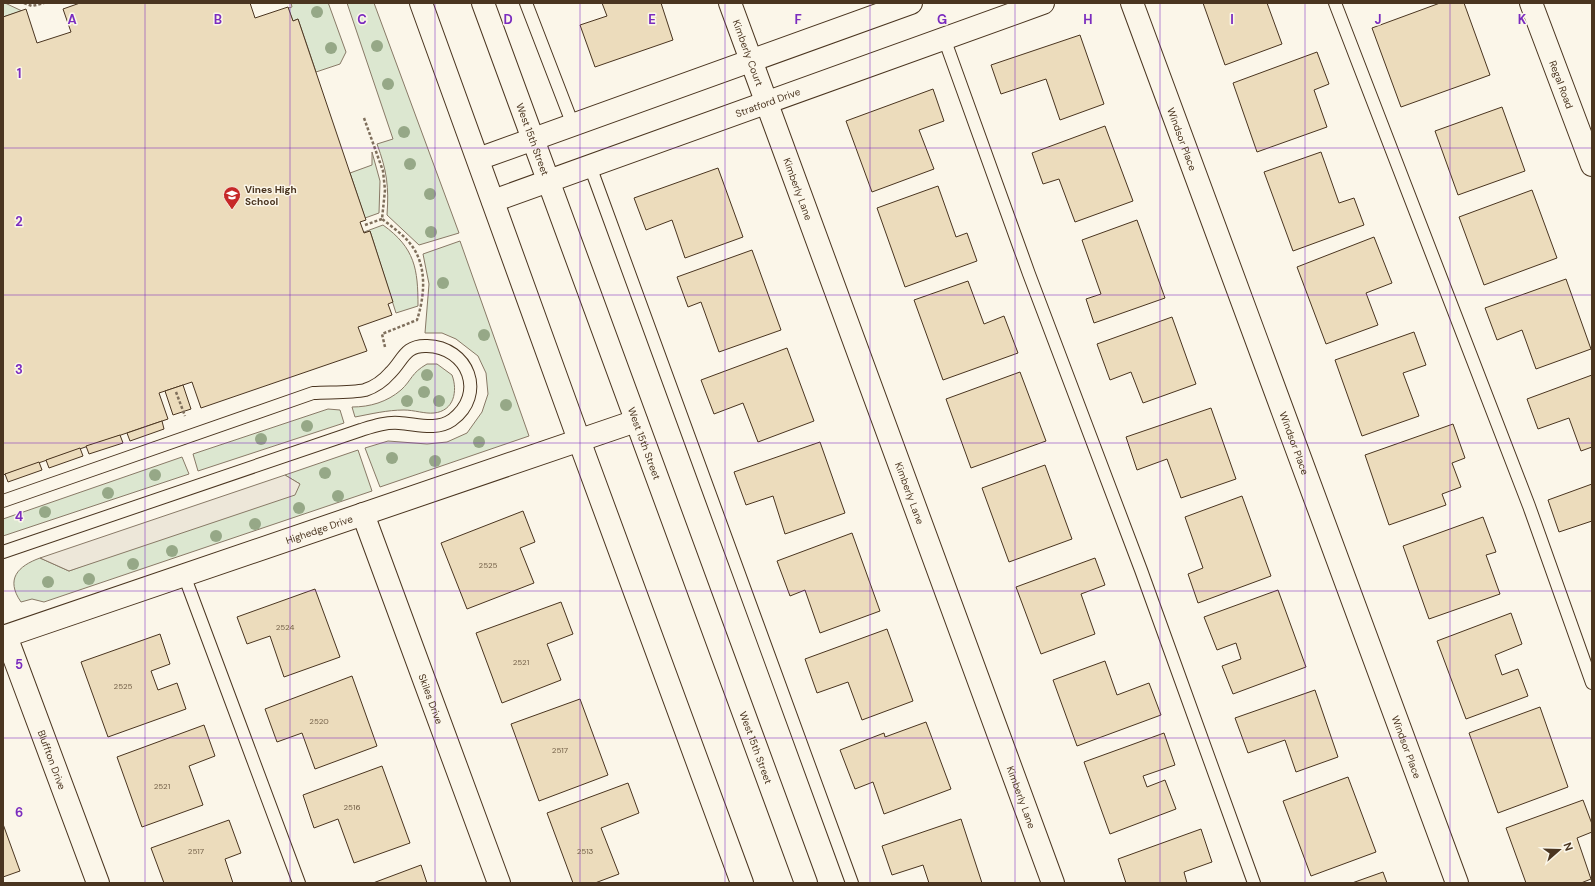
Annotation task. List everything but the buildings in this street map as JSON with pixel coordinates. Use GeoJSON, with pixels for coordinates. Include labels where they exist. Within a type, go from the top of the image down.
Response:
{"type":"FeatureCollection","features":[{"type":"Feature","properties":{"kind":"street"},"geometry":{"type":"LineString","coordinates":[[421,3],[579,440],[742,883]]}},
{"type":"Feature","properties":{"kind":"street","name":"West 15th Street"},"geometry":{"type":"LineString","coordinates":[[483,3],[806,883]]}},
{"type":"Feature","properties":{"kind":"street","name":"Kimberly Court"},"geometry":{"type":"LineString","coordinates":[[730,3],[766,104]]}},
{"type":"Feature","properties":{"kind":"street"},"geometry":{"type":"LineString","coordinates":[[478,160],[911,3]]}},
{"type":"Feature","properties":{"kind":"street","name":"Stratford Drive"},"geometry":{"type":"LineString","coordinates":[[493,201],[766,104],[1043,3]]}},
{"type":"Feature","properties":{"kind":"street","name":"Windsor Place"},"geometry":{"type":"LineString","coordinates":[[1132,3],[1457,883]]}},
{"type":"Feature","properties":{"kind":"street","name":"Regal Road"},"geometry":{"type":"LineString","coordinates":[[1532,3],[1592,165]]}},
{"type":"Feature","properties":{"kind":"street","name":"Kimberly Lane"},"geometry":{"type":"LineString","coordinates":[[766,104],[1053,883]]}},
{"type":"Feature","properties":{"kind":"street","name":"Highedge Drive"},"geometry":{"type":"LineString","coordinates":[[4,633],[184,575],[636,421]]}},
{"type":"Feature","properties":{"kind":"street","name":"Skiles Drive"},"geometry":{"type":"LineString","coordinates":[[363,514],[499,883]]}},
{"type":"Feature","properties":{"kind":"street","name":"Bluffton Drive"},"geometry":{"type":"LineString","coordinates":[[4,633],[98,883]]}},
{"type":"Feature","properties":{"kind":"lane"},"geometry":{"type":"LineString","coordinates":[[526,3],[574,125]]}},
{"type":"Feature","properties":{"kind":"lane"},"geometry":{"type":"LineString","coordinates":[[1335,3],[1529,506],[1592,683]]}},
{"type":"Feature","properties":{"kind":"lane"},"geometry":{"type":"LineString","coordinates":[[944,38],[1029,274],[1141,570],[1254,883]]}},
{"type":"Feature","properties":{"kind":"lane"},"geometry":{"type":"LineString","coordinates":[[590,166],[852,883]]}},
{"type":"Feature","properties":{"kind":"lane"},"geometry":{"type":"LineString","coordinates":[[3,501],[313,393],[364,390],[378,383],[391,372],[401,357],[411,349],[426,346],[443,348],[458,356],[468,371],[470,390],[463,409],[452,420],[434,427],[399,423],[383,424],[361,430],[3,552]]}},
{"type":"Feature","properties":{"kind":"lane"},"geometry":{"type":"LineString","coordinates":[[184,575],[299,883]]}},
{"type":"Feature","properties":{"kind":"path"},"geometry":{"type":"LineString","coordinates":[[24,3],[32,6],[44,3]]}},
{"type":"Feature","properties":{"kind":"path"},"geometry":{"type":"LineString","coordinates":[[364,118],[383,171],[385,190],[382,219]]}},
{"type":"Feature","properties":{"kind":"path"},"geometry":{"type":"LineString","coordinates":[[365,225],[382,219]]}},
{"type":"Feature","properties":{"kind":"path"},"geometry":{"type":"LineString","coordinates":[[382,219],[408,240],[416,251],[423,282],[423,302],[417,320],[382,334],[386,348]]}},
{"type":"Feature","properties":{"kind":"path"},"geometry":{"type":"LineString","coordinates":[[176,392],[186,418]]}},
{"type":"Feature","properties":{"kind":"green space"},"geometry":{"type":"Polygon","coordinates":[[[3,3],[5,3],[22,11],[3,17],[3,3]]]}},
{"type":"Feature","properties":{"kind":"green space"},"geometry":{"type":"Polygon","coordinates":[[[291,3],[328,3],[346,52],[340,64],[316,72],[298,19],[293,21],[288,8],[292,7],[291,3]]]}},
{"type":"Feature","properties":{"kind":"green space"},"geometry":{"type":"Polygon","coordinates":[[[347,3],[374,3],[459,233],[419,245],[387,215],[388,196],[386,179],[377,144],[393,139],[347,3]]]}},
{"type":"Feature","properties":{"kind":"green space"},"geometry":{"type":"Polygon","coordinates":[[[372,152],[380,181],[379,213],[365,218],[350,173],[372,165],[372,152]]]}},
{"type":"Feature","properties":{"kind":"green space"},"geometry":{"type":"Polygon","coordinates":[[[383,225],[402,242],[408,251],[415,270],[417,281],[418,306],[396,313],[370,231],[364,233],[383,225]]]}},
{"type":"Feature","properties":{"kind":"green space"},"geometry":{"type":"Polygon","coordinates":[[[460,241],[529,436],[380,487],[365,448],[388,441],[427,444],[447,442],[467,433],[482,412],[488,394],[486,373],[478,356],[456,339],[442,333],[425,333],[429,284],[423,254],[460,241]]]}},
{"type":"Feature","properties":{"kind":"green space"},"geometry":{"type":"Polygon","coordinates":[[[427,364],[437,364],[452,375],[455,387],[454,394],[453,399],[446,408],[434,413],[398,410],[355,417],[352,407],[372,405],[390,398],[405,386],[418,370],[427,364]]]}},
{"type":"Feature","properties":{"kind":"green space"},"geometry":{"type":"Polygon","coordinates":[[[328,409],[340,410],[344,423],[198,471],[193,454],[328,409]]]}},
{"type":"Feature","properties":{"kind":"green space"},"geometry":{"type":"Polygon","coordinates":[[[358,450],[372,491],[44,602],[32,599],[21,602],[16,594],[14,580],[16,574],[20,569],[32,561],[40,558],[69,571],[300,484],[285,475],[358,450]]]}},
{"type":"Feature","properties":{"kind":"green space"},"geometry":{"type":"Polygon","coordinates":[[[182,457],[189,474],[3,536],[3,519],[182,457]]]}},
{"type":"Feature","properties":{"kind":"shaded area"},"geometry":{"type":"Polygon","coordinates":[[[285,475],[300,484],[295,495],[69,571],[40,558],[285,475]]]}},
{"type":"Feature","properties":{"kind":"place","name":"Vines High School"},"geometry":{"type":"Point","coordinates":[232,210]}}]}
